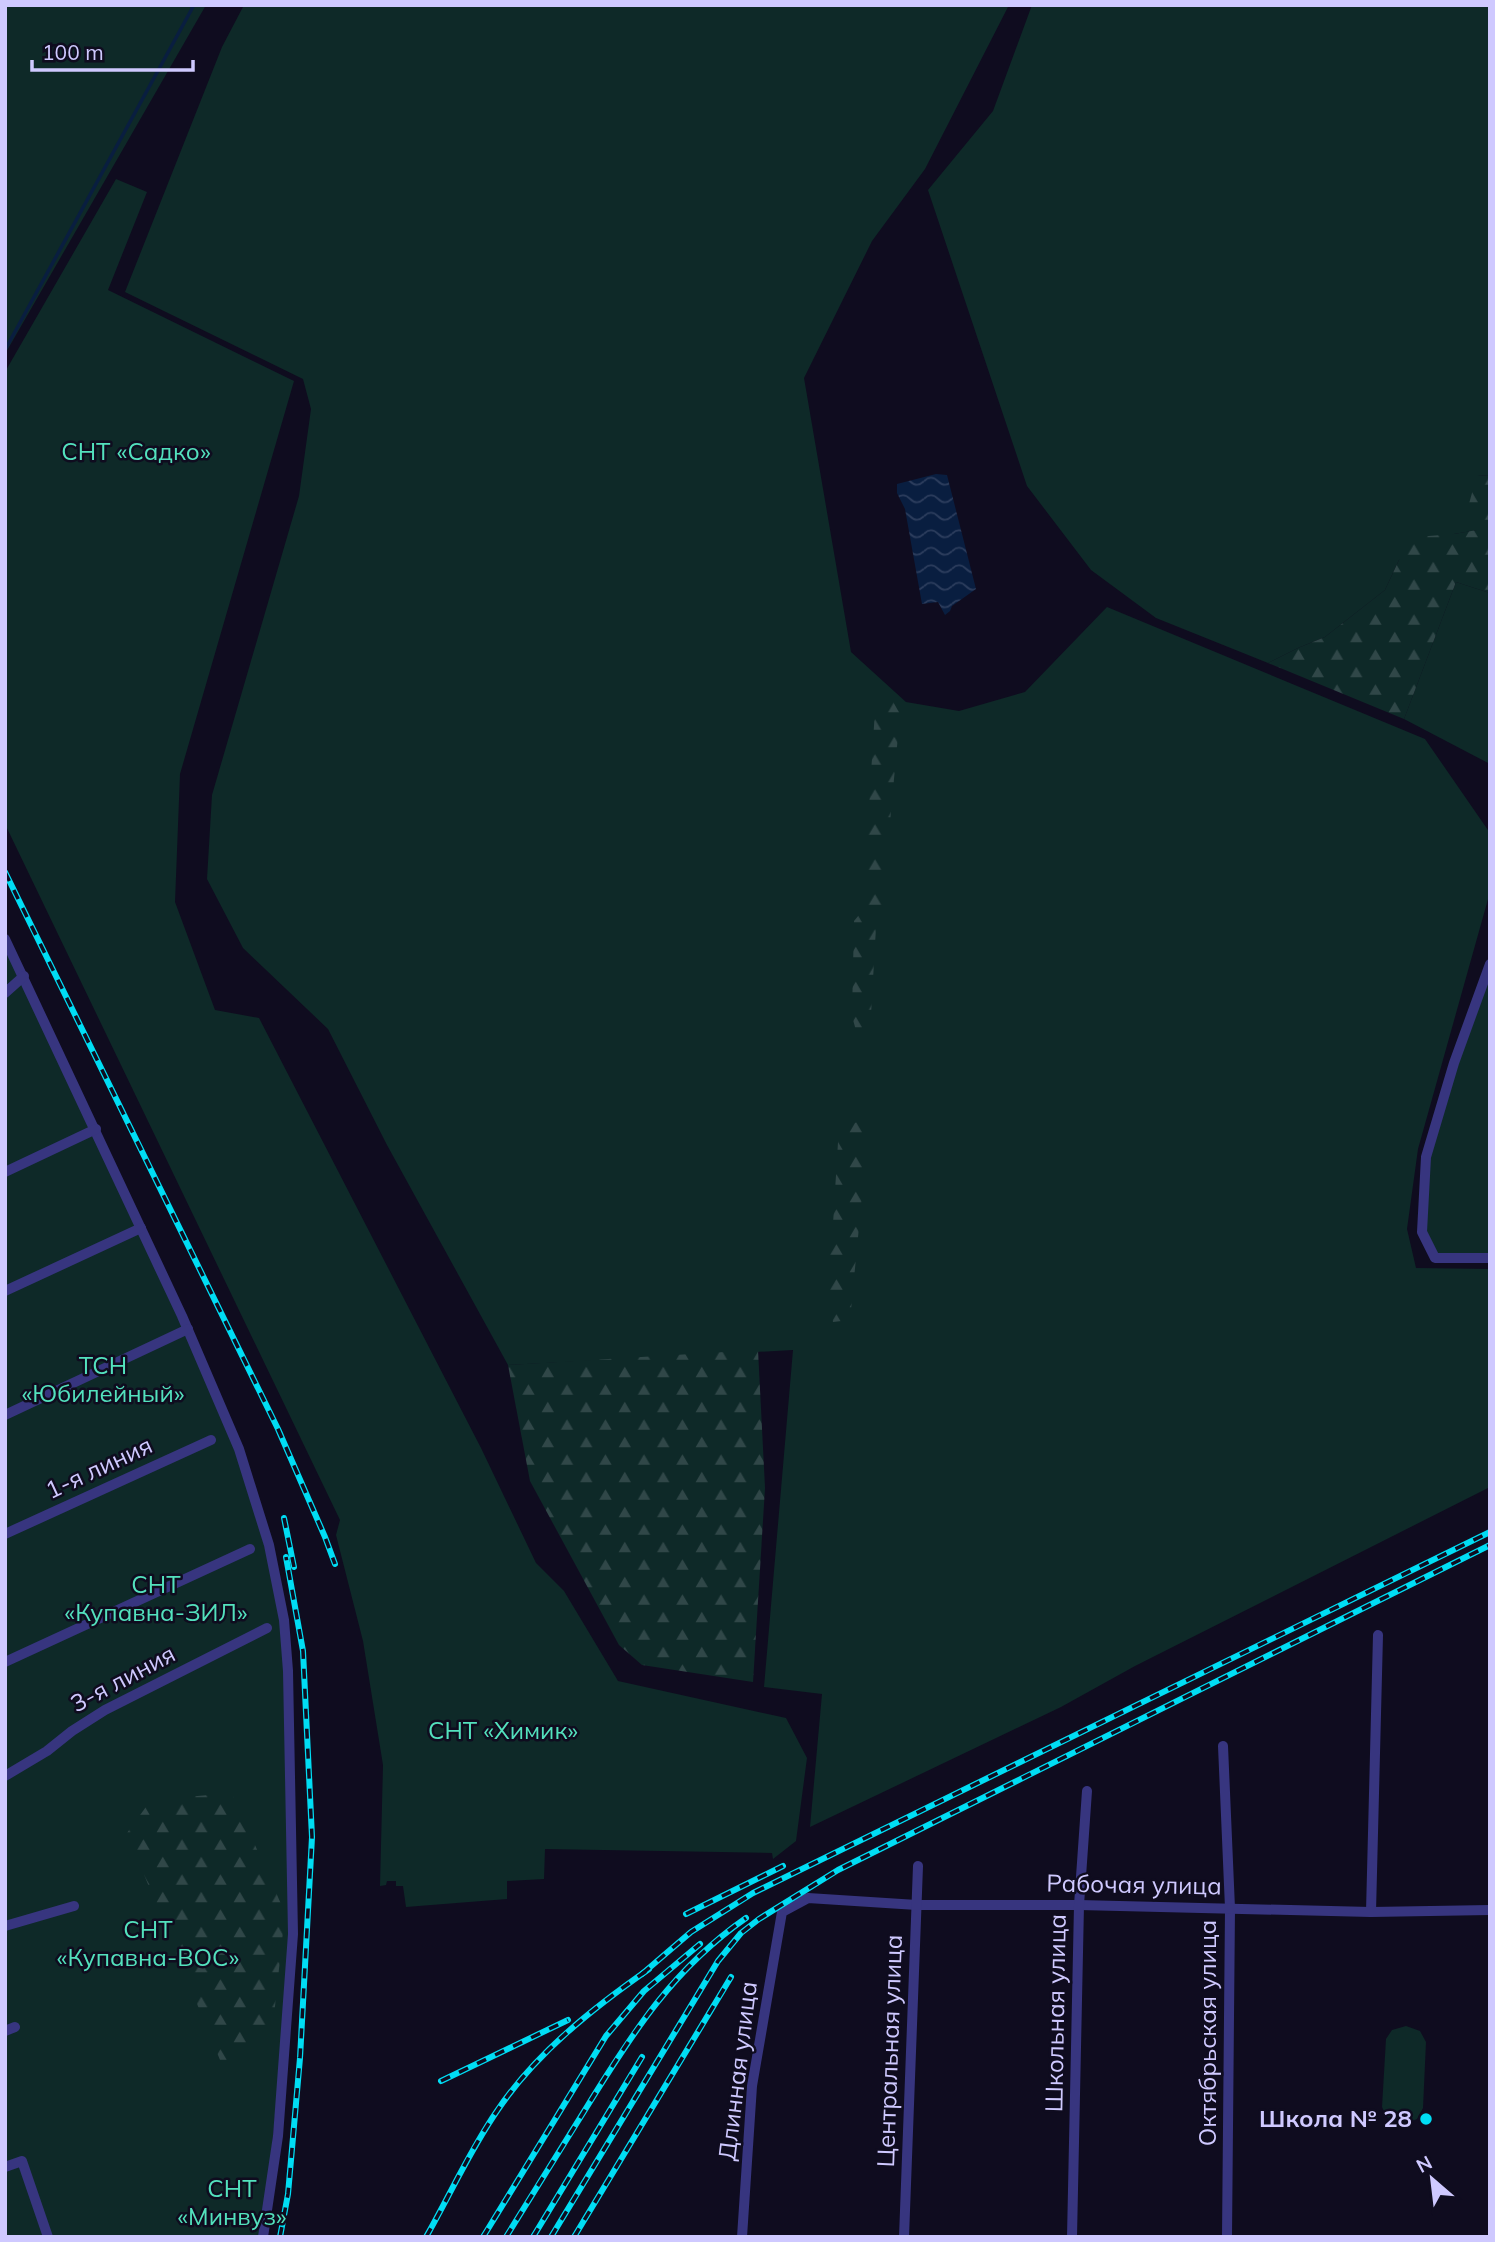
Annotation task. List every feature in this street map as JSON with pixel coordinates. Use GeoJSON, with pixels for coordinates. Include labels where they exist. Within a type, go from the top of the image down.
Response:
{"type":"FeatureCollection","features":[{"type":"Feature","properties":{"kind":"street"},"geometry":{"type":"LineString","coordinates":[[5,939],[188,1329],[239,1449],[270,1545],[284,1620],[288,1671],[293,1934],[278,2136],[263,2237]]}},
{"type":"Feature","properties":{"kind":"street"},"geometry":{"type":"LineString","coordinates":[[1490,964],[1454,1063],[1426,1157],[1422,1232],[1435,1258],[1490,1258]]}},
{"type":"Feature","properties":{"kind":"street"},"geometry":{"type":"LineString","coordinates":[[5,993],[24,976]]}},
{"type":"Feature","properties":{"kind":"street"},"geometry":{"type":"LineString","coordinates":[[5,1172],[96,1129]]}},
{"type":"Feature","properties":{"kind":"street"},"geometry":{"type":"LineString","coordinates":[[5,1291],[141,1228]]}},
{"type":"Feature","properties":{"kind":"street"},"geometry":{"type":"LineString","coordinates":[[5,1416],[188,1329]]}},
{"type":"Feature","properties":{"kind":"street","name":"1-я линия"},"geometry":{"type":"LineString","coordinates":[[5,1534],[211,1440]]}},
{"type":"Feature","properties":{"kind":"street"},"geometry":{"type":"LineString","coordinates":[[5,1662],[250,1549]]}},
{"type":"Feature","properties":{"kind":"street","name":"3-я линия"},"geometry":{"type":"LineString","coordinates":[[5,1776],[47,1751],[105,1710],[267,1628]]}},
{"type":"Feature","properties":{"kind":"street"},"geometry":{"type":"LineString","coordinates":[[1371,1912],[1378,1635]]}},
{"type":"Feature","properties":{"kind":"street","name":"Октябрьская улица"},"geometry":{"type":"LineString","coordinates":[[1223,1746],[1230,1908],[1227,2237]]}},
{"type":"Feature","properties":{"kind":"street","name":"Школьная улица"},"geometry":{"type":"LineString","coordinates":[[1072,2237],[1079,1905],[1087,1791]]}},
{"type":"Feature","properties":{"kind":"street","name":"Центральная улица"},"geometry":{"type":"LineString","coordinates":[[904,2237],[918,1866]]}},
{"type":"Feature","properties":{"kind":"street","name":"Рабочая улица"},"geometry":{"type":"LineString","coordinates":[[782,1912],[808,1898],[917,1905],[1079,1905],[1371,1912],[1490,1910]]}},
{"type":"Feature","properties":{"kind":"street"},"geometry":{"type":"LineString","coordinates":[[5,1926],[74,1906]]}},
{"type":"Feature","properties":{"kind":"street","name":"Длинная улица"},"geometry":{"type":"LineString","coordinates":[[742,2237],[752,2086],[782,1912]]}},
{"type":"Feature","properties":{"kind":"street"},"geometry":{"type":"LineString","coordinates":[[5,2167],[22,2161],[48,2237]]}},
{"type":"Feature","properties":{"kind":"green space"},"geometry":{"type":"Polygon","coordinates":[[[5,5],[206,5],[5,354],[5,5]]]}},
{"type":"Feature","properties":{"kind":"green space"},"geometry":{"type":"Polygon","coordinates":[[[244,5],[1009,5],[925,169],[872,241],[804,378],[851,652],[906,702],[959,711],[1025,692],[1107,607],[1425,739],[1490,833],[1490,892],[1418,1149],[1407,1229],[1416,1268],[1490,1269],[1490,1487],[1135,1666],[1061,1707],[810,1827],[822,1694],[764,1687],[793,1350],[508,1365],[387,1145],[328,1029],[243,948],[207,879],[212,795],[299,496],[311,409],[303,379],[125,292],[222,47],[244,5]]]}},
{"type":"Feature","properties":{"kind":"green space"},"geometry":{"type":"Polygon","coordinates":[[[1032,5],[1490,5],[1490,476],[1477,475],[1478,530],[1454,534],[1399,560],[1385,590],[1325,637],[1268,663],[1156,618],[1091,570],[1027,486],[928,190],[993,111],[1032,5]]]}},
{"type":"Feature","properties":{"kind":"green space"},"geometry":{"type":"Polygon","coordinates":[[[116,179],[147,192],[108,290],[294,381],[180,774],[175,902],[215,1010],[259,1018],[481,1448],[536,1563],[564,1591],[618,1681],[786,1718],[807,1758],[796,1841],[773,1859],[772,1853],[545,1849],[544,1879],[507,1881],[507,1899],[406,1907],[403,1886],[396,1886],[396,1881],[387,1881],[386,1885],[380,1886],[383,1765],[363,1641],[336,1535],[340,1520],[5,824],[5,372],[116,179]]]}},
{"type":"Feature","properties":{"kind":"green space"},"geometry":{"type":"Polygon","coordinates":[[[1477,475],[1490,476],[1490,593],[1456,582],[1404,719],[1268,663],[1325,637],[1385,590],[1399,560],[1416,537],[1477,530],[1467,511],[1477,475]]]}},
{"type":"Feature","properties":{"kind":"green space"},"geometry":{"type":"Polygon","coordinates":[[[1456,582],[1490,593],[1490,764],[1404,719],[1456,582]]]}},
{"type":"Feature","properties":{"kind":"green space"},"geometry":{"type":"Polygon","coordinates":[[[892,700],[900,714],[882,909],[878,918],[863,901],[875,710],[892,700]]]}},
{"type":"Feature","properties":{"kind":"green space"},"geometry":{"type":"Polygon","coordinates":[[[864,909],[876,927],[870,1032],[860,1045],[852,1016],[854,921],[864,909]]]}},
{"type":"Feature","properties":{"kind":"green space"},"geometry":{"type":"Polygon","coordinates":[[[5,939],[239,1449],[284,1620],[293,1934],[263,2237],[5,2237],[5,939]]]}},
{"type":"Feature","properties":{"kind":"green space"},"geometry":{"type":"Polygon","coordinates":[[[1490,964],[1490,1258],[1435,1258],[1422,1232],[1426,1157],[1490,964]]]}},
{"type":"Feature","properties":{"kind":"green space"},"geometry":{"type":"Polygon","coordinates":[[[863,1121],[867,1144],[850,1320],[833,1322],[825,1288],[833,1224],[839,1126],[863,1121]]]}},
{"type":"Feature","properties":{"kind":"green space"},"geometry":{"type":"Polygon","coordinates":[[[758,1350],[765,1488],[753,1682],[642,1665],[619,1645],[530,1481],[508,1365],[758,1350]]]}},
{"type":"Feature","properties":{"kind":"green space"},"geometry":{"type":"Polygon","coordinates":[[[232,1793],[285,1913],[272,2034],[227,2077],[127,1833],[151,1800],[232,1793]]]}},
{"type":"Feature","properties":{"kind":"green space"},"geometry":{"type":"Polygon","coordinates":[[[1406,2026],[1420,2031],[1426,2042],[1423,2108],[1417,2119],[1405,2124],[1387,2117],[1382,2107],[1386,2039],[1392,2030],[1406,2026]]]}},
{"type":"Feature","properties":{"kind":"water"},"geometry":{"type":"Polygon","coordinates":[[[936,474],[947,475],[976,589],[952,606],[945,615],[938,602],[922,604],[905,509],[897,493],[897,484],[936,474]]]}},
{"type":"Feature","properties":{"kind":"waterway"},"geometry":{"type":"LineString","coordinates":[[5,350],[194,5]]}},
{"type":"Feature","properties":{"kind":"railway"},"geometry":{"type":"LineString","coordinates":[[5,872],[278,1429],[335,1564]]}},
{"type":"Feature","properties":{"kind":"railway"},"geometry":{"type":"LineString","coordinates":[[284,1518],[294,1567]]}},
{"type":"Feature","properties":{"kind":"railway"},"geometry":{"type":"LineString","coordinates":[[642,1974],[691,1932],[753,1893],[1490,1532]]}},
{"type":"Feature","properties":{"kind":"railway"},"geometry":{"type":"LineString","coordinates":[[551,2237],[718,1961],[741,1933],[759,1919],[838,1870],[1490,1545]]}},
{"type":"Feature","properties":{"kind":"railway"},"geometry":{"type":"LineString","coordinates":[[280,2237],[288,2194],[300,2058],[312,1837],[303,1651],[286,1557]]}},
{"type":"Feature","properties":{"kind":"railway"},"geometry":{"type":"LineString","coordinates":[[686,1914],[783,1866]]}},
{"type":"Feature","properties":{"kind":"railway"},"geometry":{"type":"LineString","coordinates":[[506,2237],[605,2078],[657,2003],[697,1958],[746,1918]]}},
{"type":"Feature","properties":{"kind":"railway"},"geometry":{"type":"LineString","coordinates":[[483,2237],[606,2036],[644,1991],[700,1944]]}},
{"type":"Feature","properties":{"kind":"railway"},"geometry":{"type":"LineString","coordinates":[[426,2237],[478,2141],[512,2090],[567,2033],[607,1999],[649,1969]]}},
{"type":"Feature","properties":{"kind":"railway"},"geometry":{"type":"LineString","coordinates":[[574,2237],[731,1977]]}},
{"type":"Feature","properties":{"kind":"railway"},"geometry":{"type":"LineString","coordinates":[[441,2081],[568,2020]]}},
{"type":"Feature","properties":{"kind":"railway"},"geometry":{"type":"LineString","coordinates":[[533,2237],[642,2057]]}},
{"type":"Feature","properties":{"kind":"place","name":"Школа № 28"},"geometry":{"type":"Point","coordinates":[1426,2119]}},
{"type":"Feature","properties":{"kind":"park label","name":"СНТ «Садко»"},"geometry":{"type":"Point","coordinates":[136,452]}},
{"type":"Feature","properties":{"kind":"park label","name":"ТСН «Юбилейный»"},"geometry":{"type":"Point","coordinates":[103,1380]}},
{"type":"Feature","properties":{"kind":"park label","name":"СНТ «Купавна-ЗИЛ»"},"geometry":{"type":"Point","coordinates":[156,1599]}},
{"type":"Feature","properties":{"kind":"park label","name":"СНТ «Химик»"},"geometry":{"type":"Point","coordinates":[503,1731]}},
{"type":"Feature","properties":{"kind":"park label","name":"СНТ «Купавна-ВОС»"},"geometry":{"type":"Point","coordinates":[148,1944]}},
{"type":"Feature","properties":{"kind":"park label","name":"СНТ «Минвуз»"},"geometry":{"type":"Point","coordinates":[232,2203]}}]}
